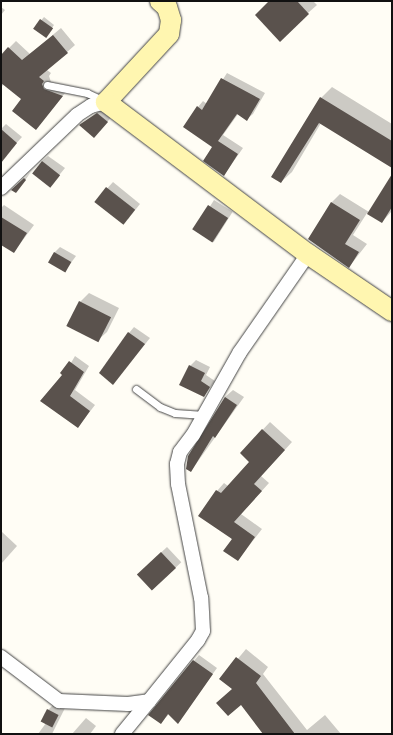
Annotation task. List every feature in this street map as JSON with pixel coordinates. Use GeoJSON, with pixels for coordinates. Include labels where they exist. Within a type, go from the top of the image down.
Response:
{"type":"FeatureCollection","features":[{"type":"Feature","properties":{"kind":"street"},"geometry":{"type":"LineString","coordinates":[[1,188],[77,115],[91,106],[106,102],[169,34],[171,20],[167,7],[160,1]]}},
{"type":"Feature","properties":{"kind":"street"},"geometry":{"type":"LineString","coordinates":[[106,102],[308,254],[392,311]]}},
{"type":"Feature","properties":{"kind":"street"},"geometry":{"type":"LineString","coordinates":[[122,734],[203,631],[201,598],[178,484],[177,464],[180,452],[204,415],[240,352],[308,254]]}},
{"type":"Feature","properties":{"kind":"street"},"geometry":{"type":"LineString","coordinates":[[1,658],[59,701],[128,704],[149,701]]}},
{"type":"Feature","properties":{"kind":"lane"},"geometry":{"type":"LineString","coordinates":[[47,85],[87,93],[106,102]]}},
{"type":"Feature","properties":{"kind":"lane"},"geometry":{"type":"LineString","coordinates":[[136,389],[160,407],[174,413],[204,415]]}},
{"type":"Feature","properties":{"kind":"building"},"geometry":{"type":"Polygon","coordinates":[[[269,1],[297,1],[309,14],[280,42],[255,15],[269,1]]]}},
{"type":"Feature","properties":{"kind":"building"},"geometry":{"type":"Polygon","coordinates":[[[40,19],[53,28],[46,38],[33,29],[40,19]]]}},
{"type":"Feature","properties":{"kind":"building"},"geometry":{"type":"Polygon","coordinates":[[[53,35],[68,53],[39,77],[44,81],[42,84],[44,89],[63,96],[36,130],[12,111],[21,99],[1,83],[1,55],[8,47],[22,60],[53,35]]]}},
{"type":"Feature","properties":{"kind":"building"},"geometry":{"type":"Polygon","coordinates":[[[221,78],[260,99],[247,121],[237,114],[218,141],[238,154],[224,176],[203,161],[212,147],[183,127],[197,106],[202,110],[221,78]]]}},
{"type":"Feature","properties":{"kind":"building"},"geometry":{"type":"Polygon","coordinates":[[[320,97],[392,141],[392,168],[319,123],[281,183],[271,177],[320,97]]]}},
{"type":"Feature","properties":{"kind":"building"},"geometry":{"type":"Polygon","coordinates":[[[97,113],[108,122],[94,138],[79,125],[97,113]]]}},
{"type":"Feature","properties":{"kind":"building"},"geometry":{"type":"Polygon","coordinates":[[[1,129],[17,143],[1,163],[1,129]]]}},
{"type":"Feature","properties":{"kind":"building"},"geometry":{"type":"Polygon","coordinates":[[[42,161],[60,175],[50,188],[32,174],[42,161]]]}},
{"type":"Feature","properties":{"kind":"building"},"geometry":{"type":"Polygon","coordinates":[[[392,174],[392,207],[382,223],[367,214],[392,174]]]}},
{"type":"Feature","properties":{"kind":"building"},"geometry":{"type":"Polygon","coordinates":[[[24,178],[26,180],[16,193],[11,190],[24,178]]]}},
{"type":"Feature","properties":{"kind":"building"},"geometry":{"type":"Polygon","coordinates":[[[106,187],[135,210],[123,225],[94,202],[106,187]]]}},
{"type":"Feature","properties":{"kind":"building"},"geometry":{"type":"Polygon","coordinates":[[[331,202],[360,220],[345,244],[359,252],[349,268],[308,239],[331,202]]]}},
{"type":"Feature","properties":{"kind":"building"},"geometry":{"type":"Polygon","coordinates":[[[208,205],[228,218],[212,242],[192,229],[208,205]]]}},
{"type":"Feature","properties":{"kind":"building"},"geometry":{"type":"Polygon","coordinates":[[[1,217],[27,233],[14,253],[1,245],[1,217]]]}},
{"type":"Feature","properties":{"kind":"building"},"geometry":{"type":"Polygon","coordinates":[[[54,252],[71,262],[65,272],[48,262],[54,252]]]}},
{"type":"Feature","properties":{"kind":"building"},"geometry":{"type":"Polygon","coordinates":[[[79,301],[111,317],[98,342],[66,326],[79,301]]]}},
{"type":"Feature","properties":{"kind":"building"},"geometry":{"type":"Polygon","coordinates":[[[128,332],[145,344],[113,385],[99,373],[128,332]]]}},
{"type":"Feature","properties":{"kind":"building"},"geometry":{"type":"Polygon","coordinates":[[[69,361],[84,372],[70,396],[90,411],[78,428],[40,401],[62,375],[60,373],[69,361]]]}},
{"type":"Feature","properties":{"kind":"building"},"geometry":{"type":"Polygon","coordinates":[[[189,365],[205,373],[201,381],[210,387],[204,397],[179,385],[189,365]]]}},
{"type":"Feature","properties":{"kind":"building"},"geometry":{"type":"Polygon","coordinates":[[[225,397],[237,405],[215,438],[213,436],[191,472],[186,469],[188,456],[225,397]]]}},
{"type":"Feature","properties":{"kind":"building"},"geometry":{"type":"Polygon","coordinates":[[[262,429],[285,450],[254,484],[262,491],[234,522],[255,537],[238,561],[223,551],[232,539],[198,516],[216,490],[221,493],[249,462],[240,453],[262,429]]]}},
{"type":"Feature","properties":{"kind":"building"},"geometry":{"type":"Polygon","coordinates":[[[161,552],[176,568],[152,591],[137,575],[161,552]]]}},
{"type":"Feature","properties":{"kind":"building"},"geometry":{"type":"Polygon","coordinates":[[[236,657],[261,676],[256,683],[295,734],[263,734],[241,705],[228,716],[216,703],[232,689],[219,679],[236,657]]]}},
{"type":"Feature","properties":{"kind":"building"},"geometry":{"type":"Polygon","coordinates":[[[193,660],[213,674],[178,724],[168,714],[161,724],[148,715],[193,660]]]}},
{"type":"Feature","properties":{"kind":"building"},"geometry":{"type":"Polygon","coordinates":[[[47,709],[59,715],[52,727],[41,721],[47,709]]]}}]}
